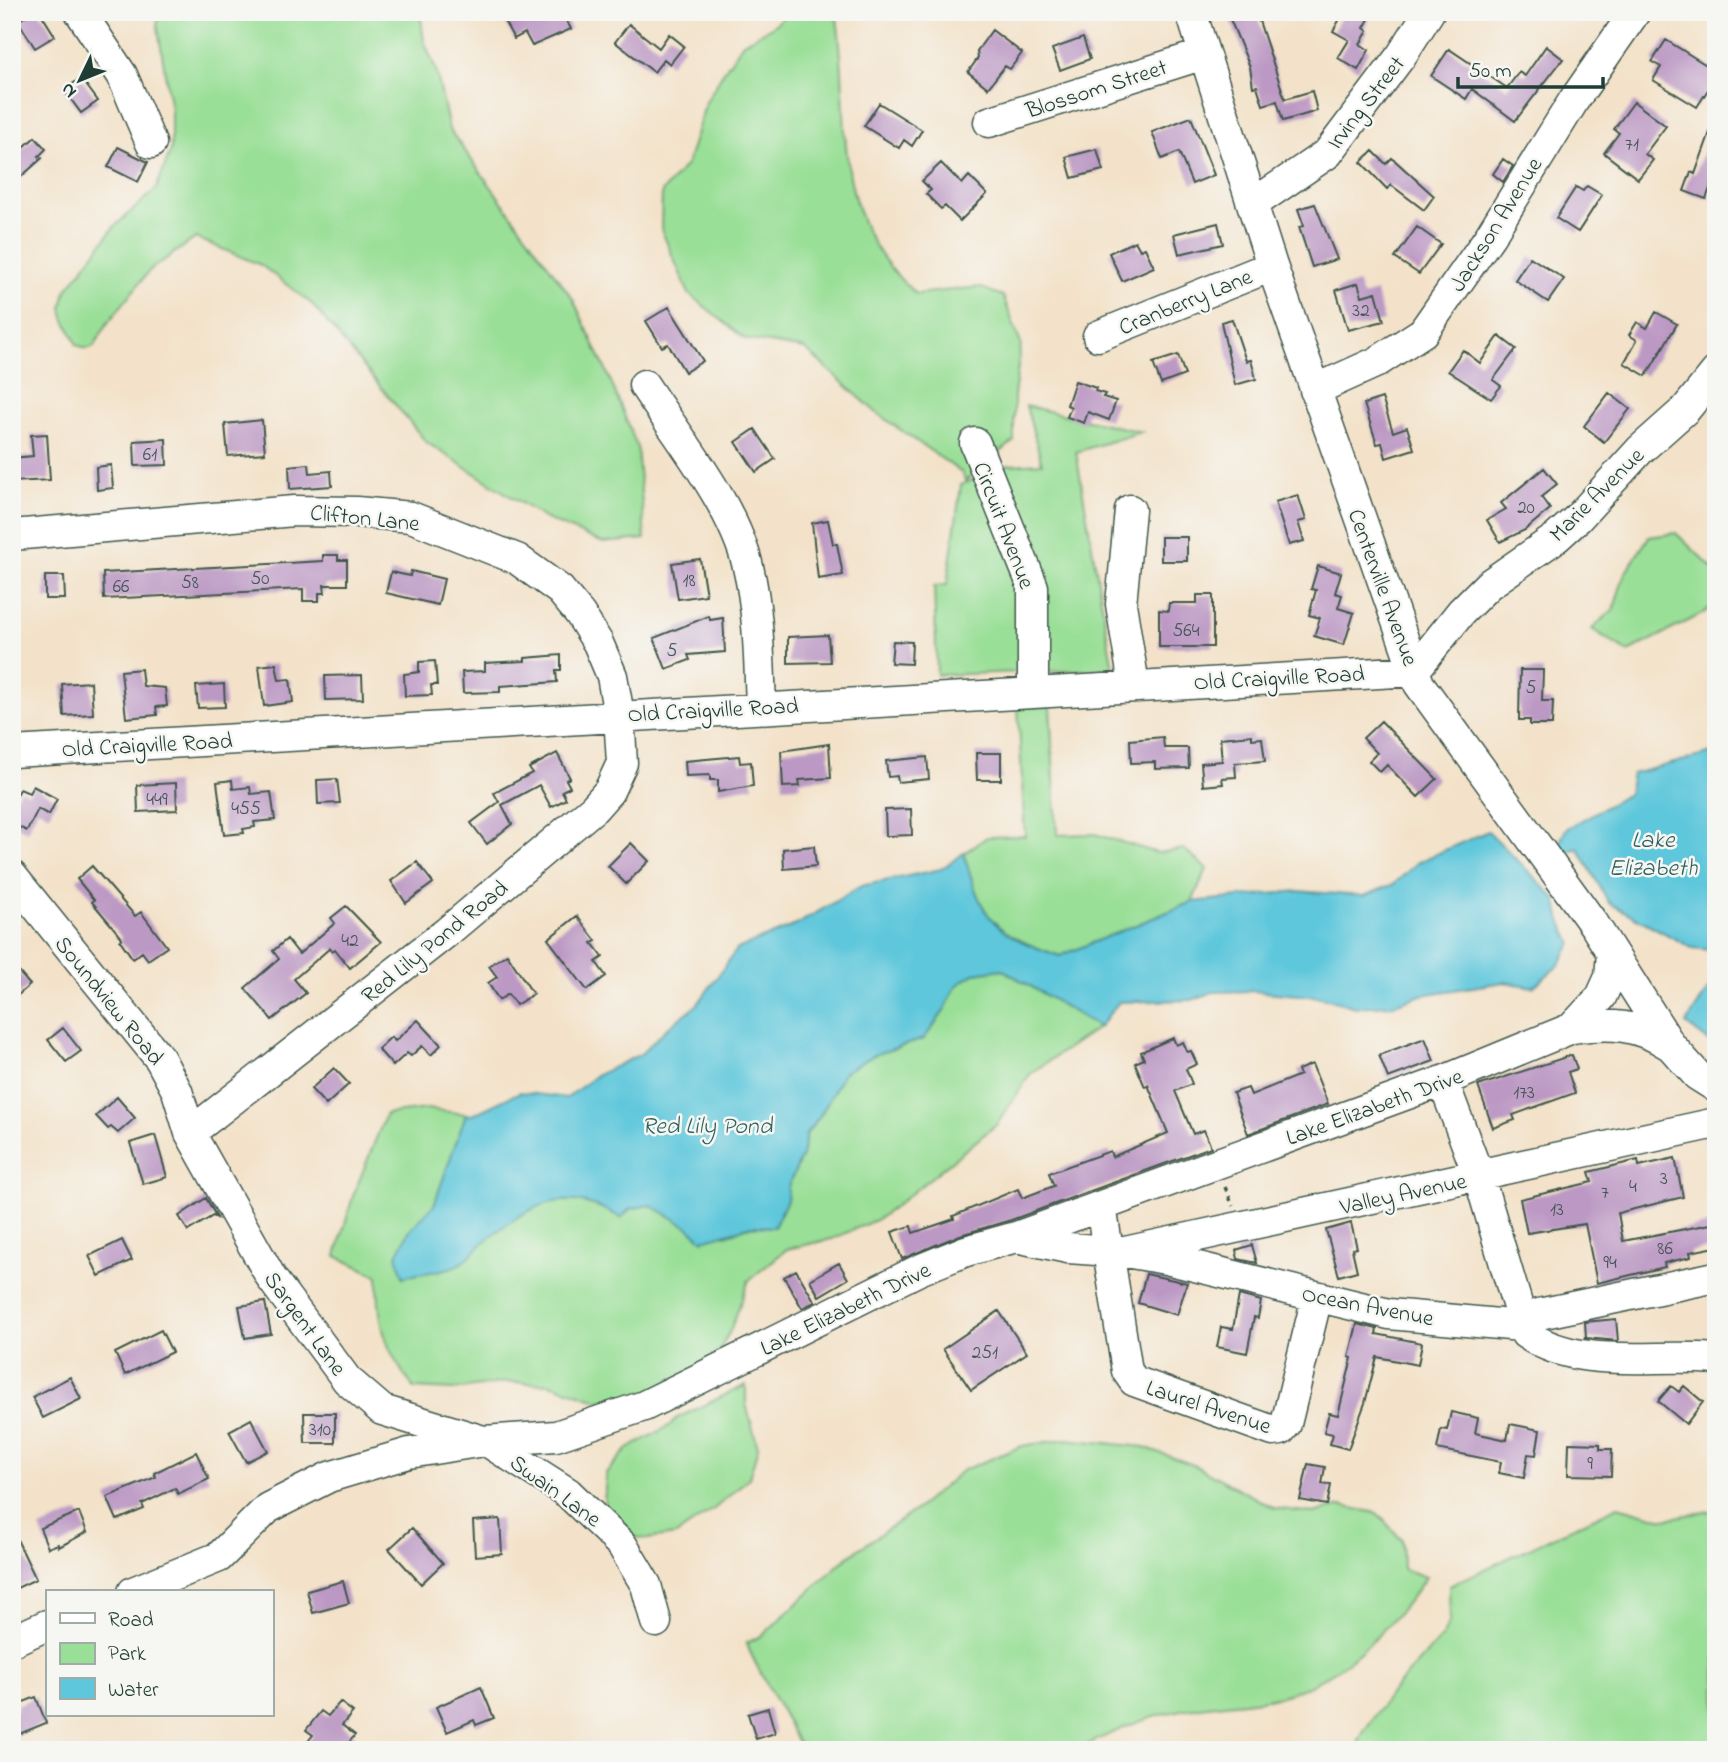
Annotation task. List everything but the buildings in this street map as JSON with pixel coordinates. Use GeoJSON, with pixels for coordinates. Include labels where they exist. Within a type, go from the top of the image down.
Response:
{"type":"FeatureCollection","features":[{"type":"Feature","properties":{"kind":"street"},"geometry":{"type":"LineString","coordinates":[[80,12],[122,75],[151,143]]}},
{"type":"Feature","properties":{"kind":"street","name":"Centerville Avenue"},"geometry":{"type":"LineString","coordinates":[[1191,12],[1272,266],[1425,696],[1457,736],[1612,953],[1679,1056],[1716,1087]]}},
{"type":"Feature","properties":{"kind":"street","name":"Irving Street"},"geometry":{"type":"LineString","coordinates":[[1253,204],[1328,153],[1394,66],[1429,12]]}},
{"type":"Feature","properties":{"kind":"street","name":"Jackson Avenue"},"geometry":{"type":"LineString","coordinates":[[1315,390],[1377,362],[1423,332],[1490,236],[1574,100],[1635,12]]}},
{"type":"Feature","properties":{"kind":"street","name":"Blossom Street"},"geometry":{"type":"LineString","coordinates":[[989,122],[1204,54]]}},
{"type":"Feature","properties":{"kind":"street","name":"Cranberry Lane"},"geometry":{"type":"LineString","coordinates":[[1098,336],[1272,266]]}},
{"type":"Feature","properties":{"kind":"street","name":"Marie Avenue"},"geometry":{"type":"LineString","coordinates":[[1414,671],[1461,612],[1488,585],[1557,537],[1578,518],[1640,450],[1686,409],[1716,372]]}},
{"type":"Feature","properties":{"kind":"street"},"geometry":{"type":"LineString","coordinates":[[644,385],[721,503],[748,565],[758,642],[761,706]]}},
{"type":"Feature","properties":{"kind":"street","name":"Circuit Avenue"},"geometry":{"type":"LineString","coordinates":[[975,443],[1033,587],[1033,691]]}},
{"type":"Feature","properties":{"kind":"street"},"geometry":{"type":"LineString","coordinates":[[1130,510],[1121,604],[1134,685]]}},
{"type":"Feature","properties":{"kind":"street","name":"Clifton Lane"},"geometry":{"type":"LineString","coordinates":[[12,535],[294,511],[411,517],[517,559],[561,590],[598,643],[612,676],[619,715]]}},
{"type":"Feature","properties":{"kind":"street","name":"Old Craigville Road"},"geometry":{"type":"LineString","coordinates":[[12,752],[761,706],[1414,671]]}},
{"type":"Feature","properties":{"kind":"street","name":"Red Lily Pond Road"},"geometry":{"type":"LineString","coordinates":[[190,1133],[447,932],[594,808],[619,774],[622,752],[619,715]]}},
{"type":"Feature","properties":{"kind":"street","name":"Soundview Road"},"geometry":{"type":"LineString","coordinates":[[12,876],[160,1059],[177,1091],[190,1133]]}},
{"type":"Feature","properties":{"kind":"street","name":"Lake Elizabeth Drive"},"geometry":{"type":"LineString","coordinates":[[1572,1028],[1601,997],[1610,977],[1612,953]]}},
{"type":"Feature","properties":{"kind":"street","name":"Lake Elizabeth Drive"},"geometry":{"type":"LineString","coordinates":[[138,1590],[219,1557],[268,1508],[328,1477],[397,1456],[484,1441],[556,1436],[603,1423],[644,1406],[919,1270],[1443,1081],[1572,1028],[1603,1024],[1628,1026],[1656,1036],[1679,1056]]}},
{"type":"Feature","properties":{"kind":"street"},"geometry":{"type":"LineString","coordinates":[[1679,1056],[1693,1078],[1695,1097],[1691,1113],[1680,1130]]}},
{"type":"Feature","properties":{"kind":"street"},"geometry":{"type":"LineString","coordinates":[[1443,1081],[1479,1177],[1521,1326],[1526,1334],[1545,1345],[1583,1355],[1716,1359]]}},
{"type":"Feature","properties":{"kind":"street","name":"Valley Avenue"},"geometry":{"type":"LineString","coordinates":[[1117,1251],[1479,1177],[1716,1123]]}},
{"type":"Feature","properties":{"kind":"street","name":"Sargent Lane"},"geometry":{"type":"LineString","coordinates":[[190,1133],[272,1279],[347,1380],[382,1410],[484,1441]]}},
{"type":"Feature","properties":{"kind":"street"},"geometry":{"type":"LineString","coordinates":[[1101,1206],[1117,1251]]}},
{"type":"Feature","properties":{"kind":"street","name":"Ocean Avenue"},"geometry":{"type":"LineString","coordinates":[[1016,1237],[1068,1248],[1117,1251],[1198,1266],[1317,1297],[1401,1315],[1521,1326]]}},
{"type":"Feature","properties":{"kind":"street","name":"Laurel Avenue"},"geometry":{"type":"LineString","coordinates":[[1117,1251],[1129,1377],[1273,1431],[1281,1430],[1286,1424],[1317,1297]]}},
{"type":"Feature","properties":{"kind":"street"},"geometry":{"type":"LineString","coordinates":[[1521,1326],[1539,1314],[1716,1277]]}},
{"type":"Feature","properties":{"kind":"street","name":"Swain Lane"},"geometry":{"type":"LineString","coordinates":[[484,1441],[568,1493],[604,1524],[637,1567],[651,1599],[656,1622]]}},
{"type":"Feature","properties":{"kind":"street"},"geometry":{"type":"LineString","coordinates":[[12,1642],[46,1625]]}},
{"type":"Feature","properties":{"kind":"path"},"geometry":{"type":"LineString","coordinates":[[1221,1175],[1234,1209]]}},
{"type":"Feature","properties":{"kind":"green space"},"geometry":{"type":"Polygon","coordinates":[[[166,12],[420,12],[424,41],[436,70],[449,129],[573,299],[609,377],[637,447],[645,539],[603,543],[546,519],[426,442],[312,304],[261,265],[196,238],[150,270],[107,324],[94,346],[87,349],[77,345],[64,318],[62,308],[66,291],[115,226],[156,189],[171,150],[171,110],[157,22],[166,12]]]}},
{"type":"Feature","properties":{"kind":"green space"},"geometry":{"type":"Polygon","coordinates":[[[789,12],[836,12],[848,163],[855,197],[867,231],[887,263],[916,294],[979,287],[1003,296],[1021,344],[1014,396],[1014,441],[965,481],[962,473],[878,414],[805,349],[745,339],[689,294],[661,229],[662,192],[687,164],[706,102],[724,71],[743,43],[773,26],[789,12]]]}},
{"type":"Feature","properties":{"kind":"green space"},"geometry":{"type":"Polygon","coordinates":[[[1026,406],[1141,432],[1076,452],[1113,669],[937,675],[934,586],[947,585],[961,485],[1008,465],[1042,463],[1026,406]]]}},
{"type":"Feature","properties":{"kind":"green space"},"geometry":{"type":"Polygon","coordinates":[[[1676,533],[1716,572],[1716,602],[1704,613],[1628,652],[1592,629],[1614,609],[1624,575],[1649,537],[1676,533]]]}},
{"type":"Feature","properties":{"kind":"green space"},"geometry":{"type":"Polygon","coordinates":[[[1050,706],[1057,835],[1095,834],[1157,853],[1184,849],[1207,869],[1192,902],[1060,956],[1019,940],[994,921],[977,895],[964,853],[987,837],[1025,836],[1018,707],[1050,706]]]}},
{"type":"Feature","properties":{"kind":"green space"},"geometry":{"type":"Polygon","coordinates":[[[1001,969],[1099,1027],[1031,1073],[997,1124],[878,1219],[832,1239],[787,1249],[749,1280],[730,1331],[711,1366],[617,1407],[551,1384],[508,1382],[453,1390],[414,1388],[389,1349],[381,1323],[378,1276],[336,1256],[353,1196],[386,1114],[426,1109],[466,1114],[434,1205],[409,1231],[403,1277],[455,1266],[502,1228],[533,1208],[565,1200],[600,1207],[620,1217],[630,1209],[650,1204],[687,1226],[726,1235],[752,1226],[774,1227],[787,1200],[788,1186],[802,1156],[806,1135],[820,1116],[844,1072],[874,1055],[924,1039],[944,1011],[956,986],[975,973],[1001,969]]]}},
{"type":"Feature","properties":{"kind":"green space"},"geometry":{"type":"Polygon","coordinates":[[[746,1385],[746,1404],[758,1447],[749,1478],[714,1509],[676,1535],[648,1539],[620,1535],[604,1505],[606,1473],[628,1449],[672,1424],[677,1418],[746,1385]]]}},
{"type":"Feature","properties":{"kind":"green space"},"geometry":{"type":"Polygon","coordinates":[[[1066,1439],[1144,1447],[1196,1466],[1274,1508],[1313,1513],[1341,1506],[1377,1513],[1402,1540],[1403,1569],[1426,1577],[1399,1613],[1350,1660],[1312,1684],[1281,1696],[1190,1708],[1156,1716],[1077,1750],[801,1750],[746,1643],[763,1635],[847,1557],[917,1509],[963,1470],[1022,1446],[1066,1439]]]}},
{"type":"Feature","properties":{"kind":"green space"},"geometry":{"type":"Polygon","coordinates":[[[1618,1506],[1664,1519],[1716,1510],[1716,1750],[1355,1750],[1390,1693],[1442,1637],[1450,1621],[1449,1586],[1618,1506]]]}},
{"type":"Feature","properties":{"kind":"water","name":"Lake Elizabeth"},"geometry":{"type":"Polygon","coordinates":[[[1716,752],[1716,957],[1711,950],[1692,948],[1609,903],[1578,848],[1561,854],[1555,852],[1566,829],[1628,794],[1632,774],[1716,752]]]}},
{"type":"Feature","properties":{"kind":"water","name":"Red Lily Pond"},"geometry":{"type":"Polygon","coordinates":[[[1488,831],[1556,899],[1561,921],[1572,943],[1559,965],[1533,987],[1504,982],[1422,995],[1391,1005],[1355,1007],[1321,997],[1253,991],[1213,992],[1192,1000],[1119,1002],[1099,1027],[1002,969],[975,973],[956,986],[944,1011],[924,1039],[874,1055],[844,1072],[820,1116],[806,1134],[802,1156],[788,1186],[787,1200],[774,1227],[752,1226],[703,1240],[687,1226],[650,1205],[630,1209],[621,1218],[583,1202],[549,1203],[518,1217],[455,1266],[403,1277],[397,1255],[409,1231],[434,1205],[466,1114],[472,1115],[520,1092],[567,1098],[595,1076],[641,1054],[668,1027],[697,1005],[737,949],[796,925],[861,886],[941,869],[964,853],[977,894],[994,921],[1019,940],[1060,956],[1192,902],[1298,891],[1364,896],[1394,884],[1418,862],[1488,831]]]}},
{"type":"Feature","properties":{"kind":"water"},"geometry":{"type":"Polygon","coordinates":[[[1716,977],[1716,1047],[1686,1024],[1716,977]]]}}]}
